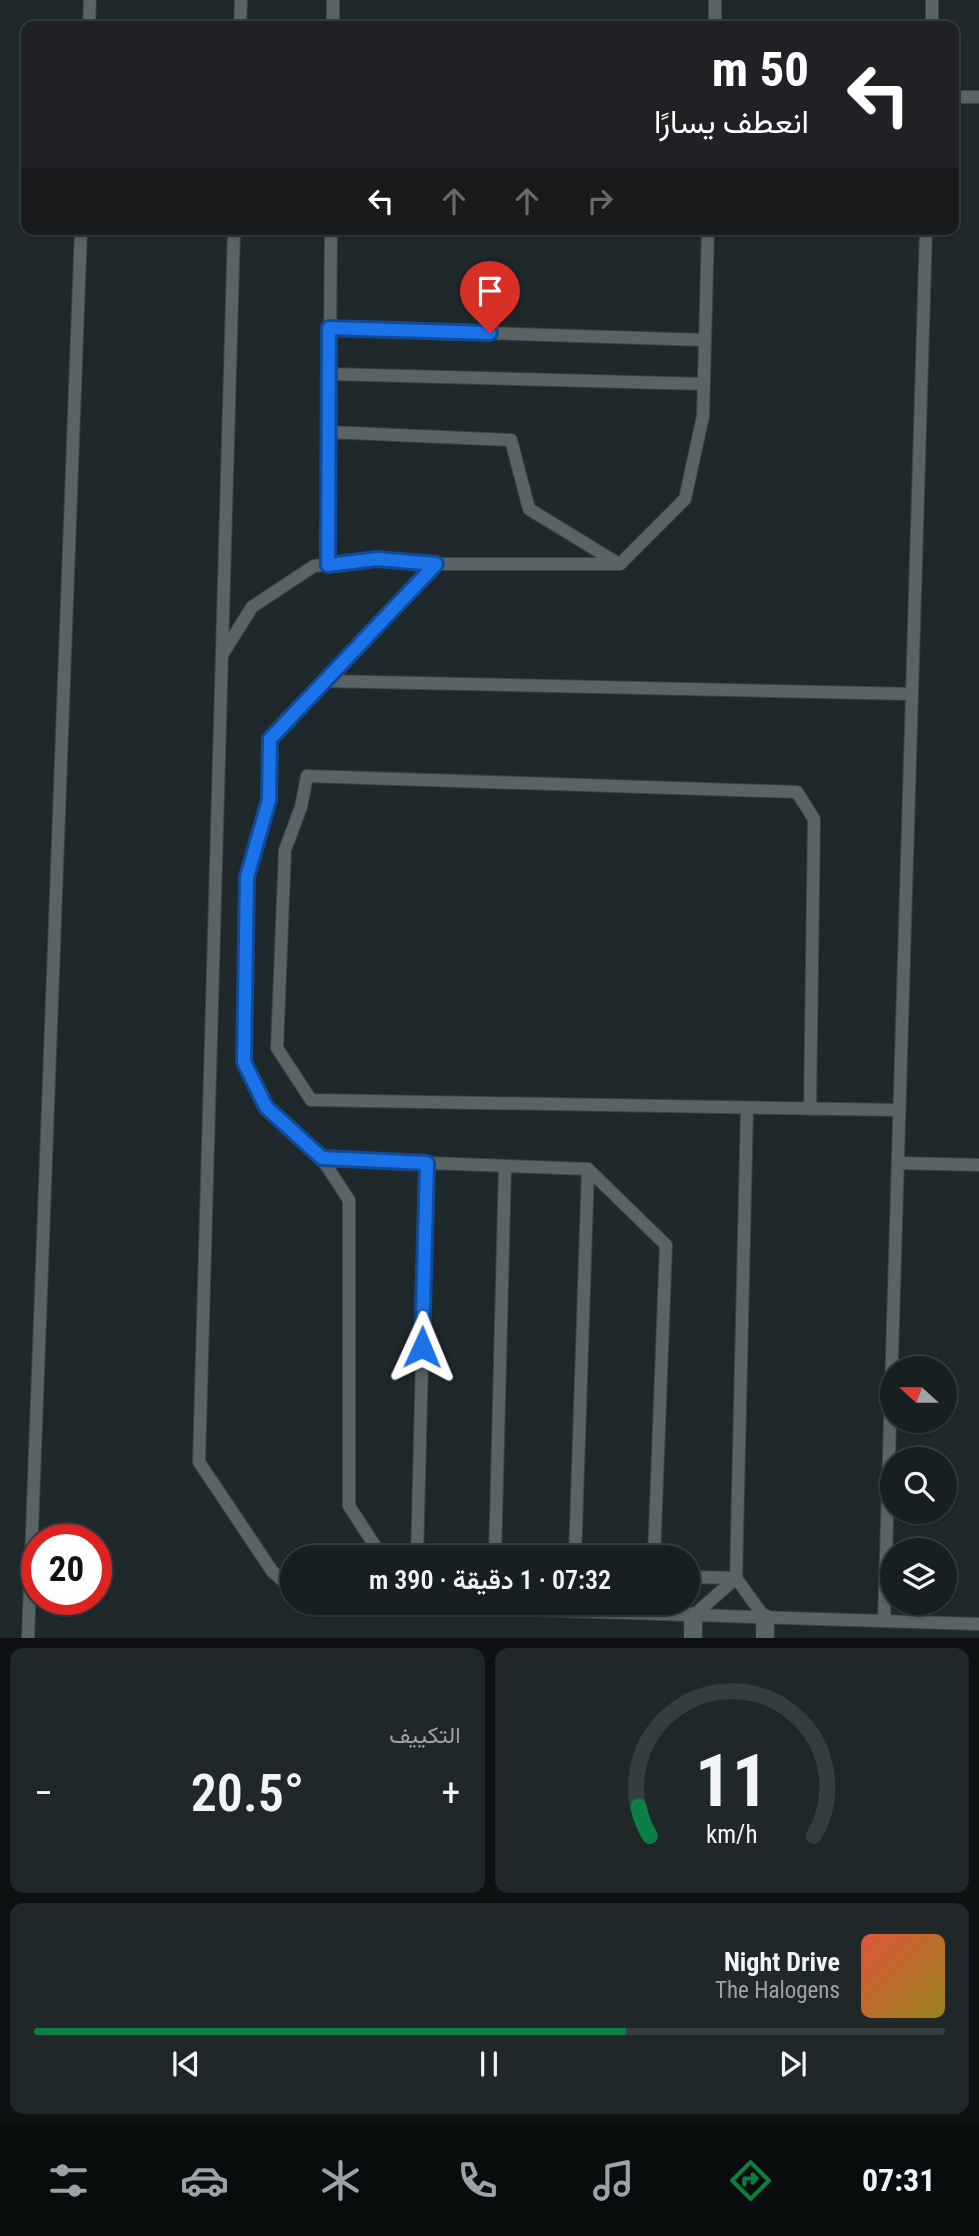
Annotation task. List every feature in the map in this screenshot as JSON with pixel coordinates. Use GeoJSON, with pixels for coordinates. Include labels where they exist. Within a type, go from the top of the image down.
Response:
{"type":"FeatureCollection","features":[{"type":"Feature","properties":{"kind":"street"},"geometry":{"type":"LineString","coordinates":[[693,1616],[693,1637]]}},
{"type":"Feature","properties":{"kind":"street"},"geometry":{"type":"LineString","coordinates":[[765,1618],[765,1637]]}},
{"type":"Feature","properties":{"kind":"lane"},"geometry":{"type":"LineString","coordinates":[[89,21],[90,0]]}},
{"type":"Feature","properties":{"kind":"lane"},"geometry":{"type":"LineString","coordinates":[[240,21],[241,0]]}},
{"type":"Feature","properties":{"kind":"lane"},"geometry":{"type":"LineString","coordinates":[[333,0],[333,21]]}},
{"type":"Feature","properties":{"kind":"lane"},"geometry":{"type":"LineString","coordinates":[[715,0],[715,21]]}},
{"type":"Feature","properties":{"kind":"lane"},"geometry":{"type":"LineString","coordinates":[[932,0],[932,21]]}},
{"type":"Feature","properties":{"kind":"lane"},"geometry":{"type":"LineString","coordinates":[[959,96],[979,97]]}},
{"type":"Feature","properties":{"kind":"lane"},"geometry":{"type":"LineString","coordinates":[[28,1637],[81,235]]}},
{"type":"Feature","properties":{"kind":"lane"},"geometry":{"type":"LineString","coordinates":[[234,235],[199,1462],[272,1571],[280,1578]]}},
{"type":"Feature","properties":{"kind":"lane"},"geometry":{"type":"LineString","coordinates":[[328,565],[331,235]]}},
{"type":"Feature","properties":{"kind":"lane"},"geometry":{"type":"LineString","coordinates":[[222,656],[253,607],[314,566],[377,559],[436,564],[620,565],[685,499],[703,416],[708,235]]}},
{"type":"Feature","properties":{"kind":"lane"},"geometry":{"type":"LineString","coordinates":[[884,1621],[926,235]]}},
{"type":"Feature","properties":{"kind":"lane"},"geometry":{"type":"LineString","coordinates":[[329,328],[705,340]]}},
{"type":"Feature","properties":{"kind":"lane"},"geometry":{"type":"LineString","coordinates":[[329,374],[704,384]]}},
{"type":"Feature","properties":{"kind":"lane"},"geometry":{"type":"LineString","coordinates":[[328,432],[512,440],[529,509],[620,565]]}},
{"type":"Feature","properties":{"kind":"lane"},"geometry":{"type":"LineString","coordinates":[[374,1545],[349,1506],[349,1200],[322,1158],[266,1107],[244,1062],[247,877],[269,800],[270,739],[436,564]]}},
{"type":"Feature","properties":{"kind":"lane"},"geometry":{"type":"LineString","coordinates":[[325,681],[912,694]]}},
{"type":"Feature","properties":{"kind":"lane"},"geometry":{"type":"LineString","coordinates":[[810,1108],[814,819],[797,792],[307,776],[301,807],[285,850],[277,1048],[311,1100],[899,1110]]}},
{"type":"Feature","properties":{"kind":"lane"},"geometry":{"type":"LineString","coordinates":[[747,1108],[736,1578],[765,1618]]}},
{"type":"Feature","properties":{"kind":"lane"},"geometry":{"type":"LineString","coordinates":[[322,1158],[588,1169],[666,1245],[654,1545]]}},
{"type":"Feature","properties":{"kind":"lane"},"geometry":{"type":"LineString","coordinates":[[417,1545],[427,1163]]}},
{"type":"Feature","properties":{"kind":"lane"},"geometry":{"type":"LineString","coordinates":[[898,1163],[979,1165]]}},
{"type":"Feature","properties":{"kind":"lane"},"geometry":{"type":"LineString","coordinates":[[495,1545],[505,1166]]}},
{"type":"Feature","properties":{"kind":"lane"},"geometry":{"type":"LineString","coordinates":[[575,1545],[588,1169]]}},
{"type":"Feature","properties":{"kind":"lane"},"geometry":{"type":"LineString","coordinates":[[700,1577],[736,1578]]}},
{"type":"Feature","properties":{"kind":"lane"},"geometry":{"type":"LineString","coordinates":[[693,1616],[736,1578]]}},
{"type":"Feature","properties":{"kind":"lane"},"geometry":{"type":"LineString","coordinates":[[663,1615],[979,1624]]}},
{"type":"Feature","properties":{"kind":"route"},"geometry":{"type":"LineString","coordinates":[[422,1347],[427,1163],[322,1158],[266,1107],[244,1062],[247,877],[269,800],[270,739],[436,564],[377,559],[328,565],[329,328],[490,333]]}}]}
